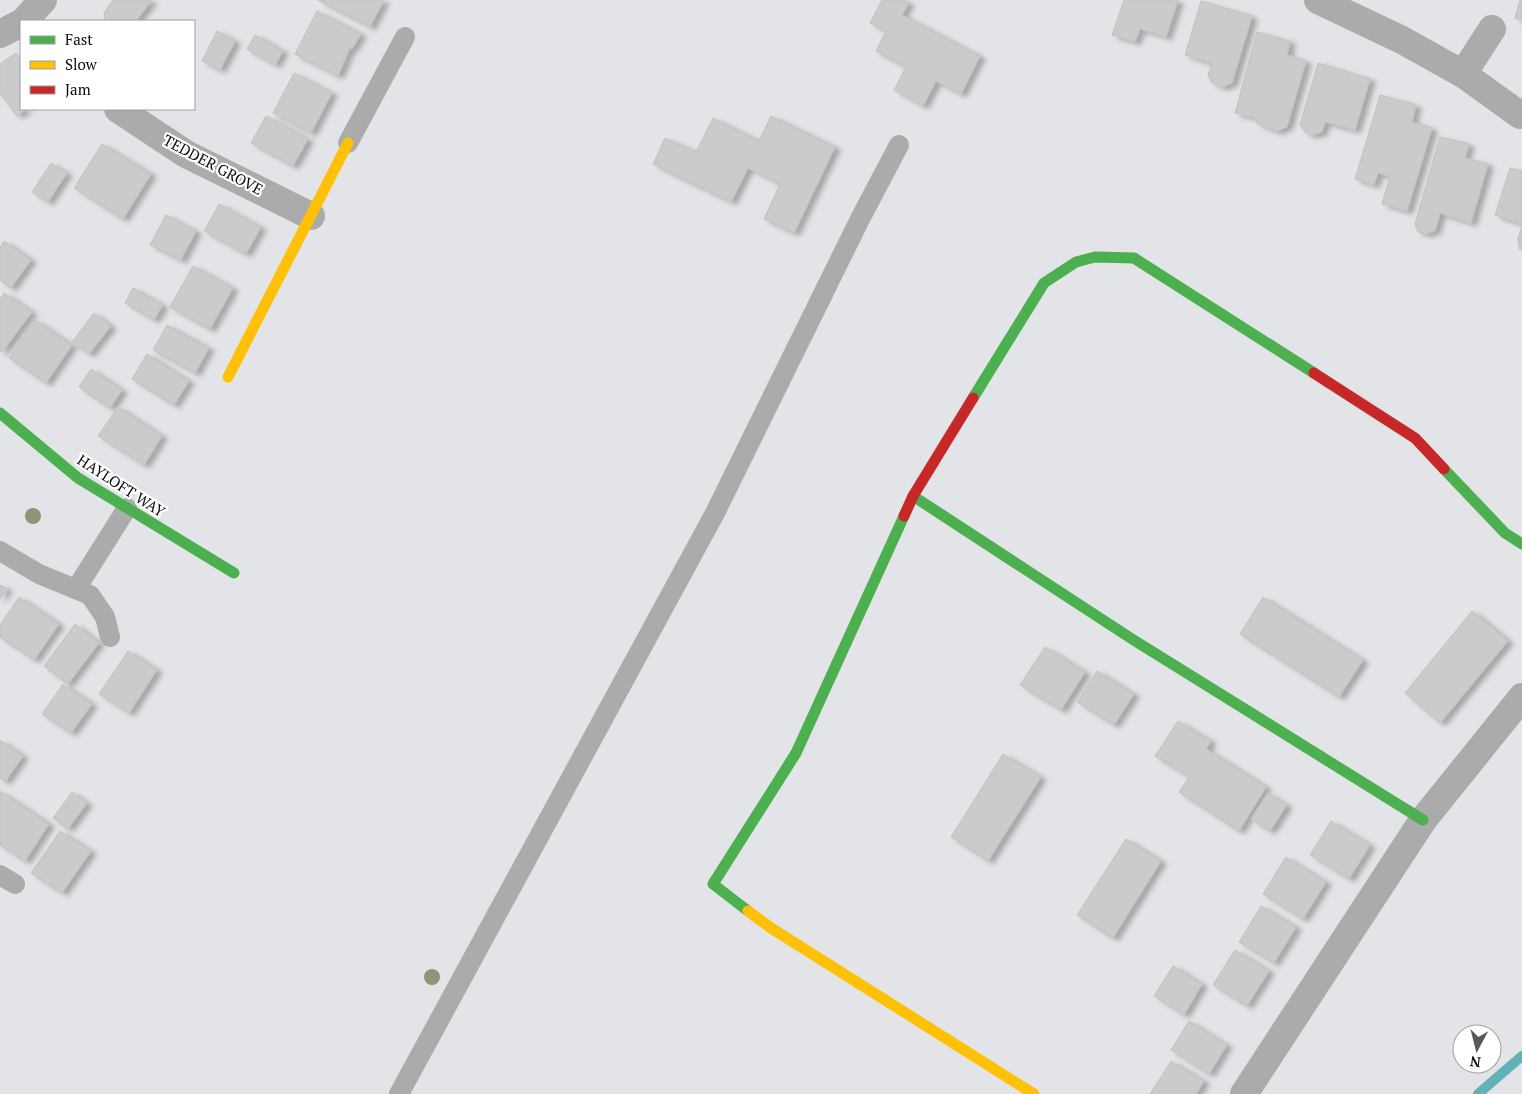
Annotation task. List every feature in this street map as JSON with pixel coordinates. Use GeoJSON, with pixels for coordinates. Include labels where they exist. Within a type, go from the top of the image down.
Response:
{"type":"FeatureCollection","features":[{"type":"Feature","properties":{"kind":"street"},"geometry":{"type":"LineString","coordinates":[[1318,0],[1402,40],[1463,74],[1520,115]]}},
{"type":"Feature","properties":{"kind":"street"},"geometry":{"type":"LineString","coordinates":[[0,34],[20,22]]}},
{"type":"Feature","properties":{"kind":"street"},"geometry":{"type":"LineString","coordinates":[[1463,74],[1492,29]]}},
{"type":"Feature","properties":{"kind":"street","name":"TEDDER GROVE"},"geometry":{"type":"LineString","coordinates":[[120,110],[186,154],[311,216]]}},
{"type":"Feature","properties":{"kind":"street"},"geometry":{"type":"LineString","coordinates":[[228,377],[348,143]]}},
{"type":"Feature","properties":{"kind":"street"},"geometry":{"type":"LineString","coordinates":[[1034,1094],[771,928],[713,884],[796,753],[913,496],[1044,283],[1068,264],[1100,254],[1134,258],[1415,438],[1505,533],[1522,544]]}},
{"type":"Feature","properties":{"kind":"street","name":"HAYLOFT WAY"},"geometry":{"type":"LineString","coordinates":[[0,413],[78,478],[234,573]]}},
{"type":"Feature","properties":{"kind":"street"},"geometry":{"type":"LineString","coordinates":[[913,496],[1140,644],[1423,820]]}},
{"type":"Feature","properties":{"kind":"street"},"geometry":{"type":"LineString","coordinates":[[1244,1094],[1423,820],[1522,697]]}},
{"type":"Feature","properties":{"kind":"lane"},"geometry":{"type":"LineString","coordinates":[[348,143],[405,37]]}},
{"type":"Feature","properties":{"kind":"lane"},"geometry":{"type":"LineString","coordinates":[[399,1094],[715,513],[899,145]]}},
{"type":"Feature","properties":{"kind":"lane"},"geometry":{"type":"LineString","coordinates":[[76,589],[127,508]]}},
{"type":"Feature","properties":{"kind":"lane"},"geometry":{"type":"LineString","coordinates":[[0,551],[39,574],[90,595],[105,617],[110,637]]}},
{"type":"Feature","properties":{"kind":"building"},"geometry":{"type":"Polygon","coordinates":[[[113,0],[152,0],[137,20],[105,20],[104,13],[113,0]]]}},
{"type":"Feature","properties":{"kind":"building"},"geometry":{"type":"Polygon","coordinates":[[[318,0],[384,0],[370,27],[318,0]]]}},
{"type":"Feature","properties":{"kind":"building"},"geometry":{"type":"Polygon","coordinates":[[[882,0],[903,0],[909,3],[902,15],[980,56],[961,94],[936,81],[923,106],[894,90],[906,67],[876,51],[886,31],[870,23],[882,0]]]}},
{"type":"Feature","properties":{"kind":"building"},"geometry":{"type":"Polygon","coordinates":[[[1124,0],[1178,0],[1166,37],[1140,29],[1135,42],[1112,35],[1124,0]]]}},
{"type":"Feature","properties":{"kind":"building"},"geometry":{"type":"Polygon","coordinates":[[[1520,0],[1522,0],[1522,20],[1515,18],[1520,0]]]}},
{"type":"Feature","properties":{"kind":"building"},"geometry":{"type":"Polygon","coordinates":[[[1201,1],[1252,16],[1232,83],[1222,87],[1212,83],[1208,75],[1212,63],[1185,55],[1201,1]]]}},
{"type":"Feature","properties":{"kind":"building"},"geometry":{"type":"Polygon","coordinates":[[[317,11],[361,34],[352,49],[350,48],[338,76],[295,54],[317,11]]]}},
{"type":"Feature","properties":{"kind":"building"},"geometry":{"type":"Polygon","coordinates":[[[217,31],[235,41],[220,70],[202,61],[217,31]]]}},
{"type":"Feature","properties":{"kind":"building"},"geometry":{"type":"Polygon","coordinates":[[[1257,32],[1290,41],[1287,55],[1306,61],[1287,127],[1277,131],[1258,124],[1255,118],[1235,113],[1257,32]]]}},
{"type":"Feature","properties":{"kind":"building"},"geometry":{"type":"Polygon","coordinates":[[[255,35],[283,51],[275,65],[247,49],[255,35]]]}},
{"type":"Feature","properties":{"kind":"building"},"geometry":{"type":"Polygon","coordinates":[[[16,53],[20,59],[20,110],[26,110],[17,116],[0,93],[0,64],[16,53]]]}},
{"type":"Feature","properties":{"kind":"building"},"geometry":{"type":"Polygon","coordinates":[[[1318,63],[1370,79],[1355,130],[1325,122],[1322,132],[1312,135],[1305,132],[1300,125],[1318,63]]]}},
{"type":"Feature","properties":{"kind":"building"},"geometry":{"type":"Polygon","coordinates":[[[294,73],[332,93],[311,133],[273,113],[294,73]]]}},
{"type":"Feature","properties":{"kind":"building"},"geometry":{"type":"Polygon","coordinates":[[[1380,95],[1416,105],[1412,122],[1432,128],[1407,211],[1382,204],[1390,176],[1378,173],[1374,185],[1355,179],[1380,95]]]}},
{"type":"Feature","properties":{"kind":"building"},"geometry":{"type":"Polygon","coordinates":[[[266,116],[308,139],[293,166],[251,143],[266,116]]]}},
{"type":"Feature","properties":{"kind":"building"},"geometry":{"type":"Polygon","coordinates":[[[771,116],[835,147],[794,233],[764,219],[780,184],[748,168],[731,202],[653,164],[665,138],[696,152],[713,118],[759,141],[771,116]]]}},
{"type":"Feature","properties":{"kind":"building"},"geometry":{"type":"Polygon","coordinates":[[[1440,137],[1469,144],[1465,158],[1488,164],[1471,223],[1440,213],[1435,231],[1426,234],[1418,232],[1415,224],[1440,137]]]}},
{"type":"Feature","properties":{"kind":"building"},"geometry":{"type":"Polygon","coordinates":[[[102,144],[151,174],[123,219],[74,188],[102,144]]]}},
{"type":"Feature","properties":{"kind":"building"},"geometry":{"type":"Polygon","coordinates":[[[51,163],[67,173],[48,202],[32,192],[51,163]]]}},
{"type":"Feature","properties":{"kind":"building"},"geometry":{"type":"Polygon","coordinates":[[[1510,168],[1522,171],[1522,224],[1495,215],[1510,168]]]}},
{"type":"Feature","properties":{"kind":"building"},"geometry":{"type":"Polygon","coordinates":[[[219,204],[261,227],[246,254],[204,231],[219,204]]]}},
{"type":"Feature","properties":{"kind":"building"},"geometry":{"type":"Polygon","coordinates":[[[166,215],[196,231],[181,260],[150,245],[166,215]]]}},
{"type":"Feature","properties":{"kind":"building"},"geometry":{"type":"Polygon","coordinates":[[[1522,226],[1522,249],[1519,249],[1518,238],[1522,226]]]}},
{"type":"Feature","properties":{"kind":"building"},"geometry":{"type":"Polygon","coordinates":[[[4,241],[31,260],[11,288],[0,280],[0,248],[4,241]]]}},
{"type":"Feature","properties":{"kind":"building"},"geometry":{"type":"Polygon","coordinates":[[[193,266],[233,288],[210,329],[170,307],[193,266]]]}},
{"type":"Feature","properties":{"kind":"building"},"geometry":{"type":"Polygon","coordinates":[[[133,288],[163,305],[154,320],[125,303],[133,288]]]}},
{"type":"Feature","properties":{"kind":"building"},"geometry":{"type":"Polygon","coordinates":[[[4,293],[32,312],[2,352],[0,351],[0,299],[4,293]]]}},
{"type":"Feature","properties":{"kind":"building"},"geometry":{"type":"Polygon","coordinates":[[[94,313],[111,326],[89,354],[72,342],[94,313]]]}},
{"type":"Feature","properties":{"kind":"building"},"geometry":{"type":"Polygon","coordinates":[[[35,320],[72,345],[46,383],[9,358],[35,320]]]}},
{"type":"Feature","properties":{"kind":"building"},"geometry":{"type":"Polygon","coordinates":[[[167,325],[209,348],[195,373],[153,350],[167,325]]]}},
{"type":"Feature","properties":{"kind":"building"},"geometry":{"type":"Polygon","coordinates":[[[147,354],[189,381],[174,405],[132,379],[147,354]]]}},
{"type":"Feature","properties":{"kind":"building"},"geometry":{"type":"Polygon","coordinates":[[[91,369],[122,390],[110,408],[79,387],[91,369]]]}},
{"type":"Feature","properties":{"kind":"building"},"geometry":{"type":"Polygon","coordinates":[[[118,407],[162,436],[144,465],[98,436],[118,407]]]}},
{"type":"Feature","properties":{"kind":"building"},"geometry":{"type":"Polygon","coordinates":[[[0,585],[7,589],[0,599],[0,585]]]}},
{"type":"Feature","properties":{"kind":"building"},"geometry":{"type":"Polygon","coordinates":[[[19,597],[59,624],[34,660],[0,637],[0,625],[19,597]]]}},
{"type":"Feature","properties":{"kind":"building"},"geometry":{"type":"Polygon","coordinates":[[[1263,597],[1363,660],[1339,697],[1240,634],[1263,597]]]}},
{"type":"Feature","properties":{"kind":"building"},"geometry":{"type":"Polygon","coordinates":[[[1472,611],[1508,641],[1440,723],[1405,693],[1472,611]]]}},
{"type":"Feature","properties":{"kind":"building"},"geometry":{"type":"Polygon","coordinates":[[[75,624],[99,643],[68,684],[44,666],[75,624]]]}},
{"type":"Feature","properties":{"kind":"building"},"geometry":{"type":"Polygon","coordinates":[[[1045,647],[1085,672],[1061,710],[1020,685],[1045,647]]]}},
{"type":"Feature","properties":{"kind":"building"},"geometry":{"type":"Polygon","coordinates":[[[128,651],[157,670],[129,713],[99,694],[128,651]]]}},
{"type":"Feature","properties":{"kind":"building"},"geometry":{"type":"Polygon","coordinates":[[[1097,671],[1134,694],[1114,725],[1077,702],[1097,671]]]}},
{"type":"Feature","properties":{"kind":"building"},"geometry":{"type":"Polygon","coordinates":[[[63,684],[92,704],[71,733],[42,714],[63,684]]]}},
{"type":"Feature","properties":{"kind":"building"},"geometry":{"type":"Polygon","coordinates":[[[1178,721],[1211,741],[1206,749],[1266,787],[1239,831],[1179,792],[1189,777],[1155,756],[1178,721]]]}},
{"type":"Feature","properties":{"kind":"building"},"geometry":{"type":"Polygon","coordinates":[[[0,740],[23,756],[5,782],[0,778],[0,740]]]}},
{"type":"Feature","properties":{"kind":"building"},"geometry":{"type":"Polygon","coordinates":[[[1003,754],[1041,777],[988,861],[951,837],[1003,754]]]}},
{"type":"Feature","properties":{"kind":"building"},"geometry":{"type":"Polygon","coordinates":[[[0,791],[49,824],[25,861],[0,845],[0,791]]]}},
{"type":"Feature","properties":{"kind":"building"},"geometry":{"type":"Polygon","coordinates":[[[72,792],[87,803],[68,829],[53,818],[72,792]]]}},
{"type":"Feature","properties":{"kind":"building"},"geometry":{"type":"Polygon","coordinates":[[[1268,793],[1287,805],[1270,831],[1251,819],[1268,793]]]}},
{"type":"Feature","properties":{"kind":"building"},"geometry":{"type":"Polygon","coordinates":[[[1331,821],[1370,845],[1349,879],[1310,855],[1331,821]]]}},
{"type":"Feature","properties":{"kind":"building"},"geometry":{"type":"Polygon","coordinates":[[[60,831],[91,851],[62,893],[31,873],[60,831]]]}},
{"type":"Feature","properties":{"kind":"building"},"geometry":{"type":"Polygon","coordinates":[[[1126,839],[1161,861],[1113,938],[1077,915],[1126,839]]]}},
{"type":"Feature","properties":{"kind":"building"},"geometry":{"type":"Polygon","coordinates":[[[1286,857],[1326,882],[1303,919],[1263,894],[1286,857]]]}},
{"type":"Feature","properties":{"kind":"building"},"geometry":{"type":"Polygon","coordinates":[[[1261,906],[1296,927],[1274,963],[1239,942],[1261,906]]]}},
{"type":"Feature","properties":{"kind":"building"},"geometry":{"type":"Polygon","coordinates":[[[1235,950],[1269,971],[1247,1006],[1213,985],[1235,950]]]}},
{"type":"Feature","properties":{"kind":"building"},"geometry":{"type":"Polygon","coordinates":[[[1173,966],[1202,984],[1184,1015],[1154,996],[1173,966]]]}},
{"type":"Feature","properties":{"kind":"building"},"geometry":{"type":"Polygon","coordinates":[[[1189,1021],[1227,1045],[1209,1074],[1171,1050],[1189,1021]]]}},
{"type":"Feature","properties":{"kind":"building"},"geometry":{"type":"Polygon","coordinates":[[[1171,1061],[1204,1081],[1196,1094],[1150,1094],[1171,1061]]]}},
{"type":"Feature","properties":{"kind":"waterway"},"geometry":{"type":"LineString","coordinates":[[1478,1094],[1522,1056]]}},
{"type":"Feature","properties":{"kind":"traffic: fast"},"geometry":{"type":"LineString","coordinates":[[973,398],[1044,283],[1076,262],[1095,257],[1134,258],[1314,373]]}},
{"type":"Feature","properties":{"kind":"traffic: fast"},"geometry":{"type":"LineString","coordinates":[[0,413],[78,478],[234,573]]}},
{"type":"Feature","properties":{"kind":"traffic: fast"},"geometry":{"type":"LineString","coordinates":[[1444,469],[1505,533],[1522,544]]}},
{"type":"Feature","properties":{"kind":"traffic: fast"},"geometry":{"type":"LineString","coordinates":[[913,496],[1132,639],[1423,820]]}},
{"type":"Feature","properties":{"kind":"traffic: fast"},"geometry":{"type":"LineString","coordinates":[[748,911],[713,884],[796,753],[904,516]]}},
{"type":"Feature","properties":{"kind":"traffic: slow"},"geometry":{"type":"LineString","coordinates":[[228,377],[348,143]]}},
{"type":"Feature","properties":{"kind":"traffic: slow"},"geometry":{"type":"LineString","coordinates":[[748,911],[771,928],[1034,1094]]}},
{"type":"Feature","properties":{"kind":"traffic: jam"},"geometry":{"type":"LineString","coordinates":[[1314,373],[1415,438],[1444,469]]}},
{"type":"Feature","properties":{"kind":"traffic: jam"},"geometry":{"type":"LineString","coordinates":[[904,516],[913,496],[973,398]]}}]}
